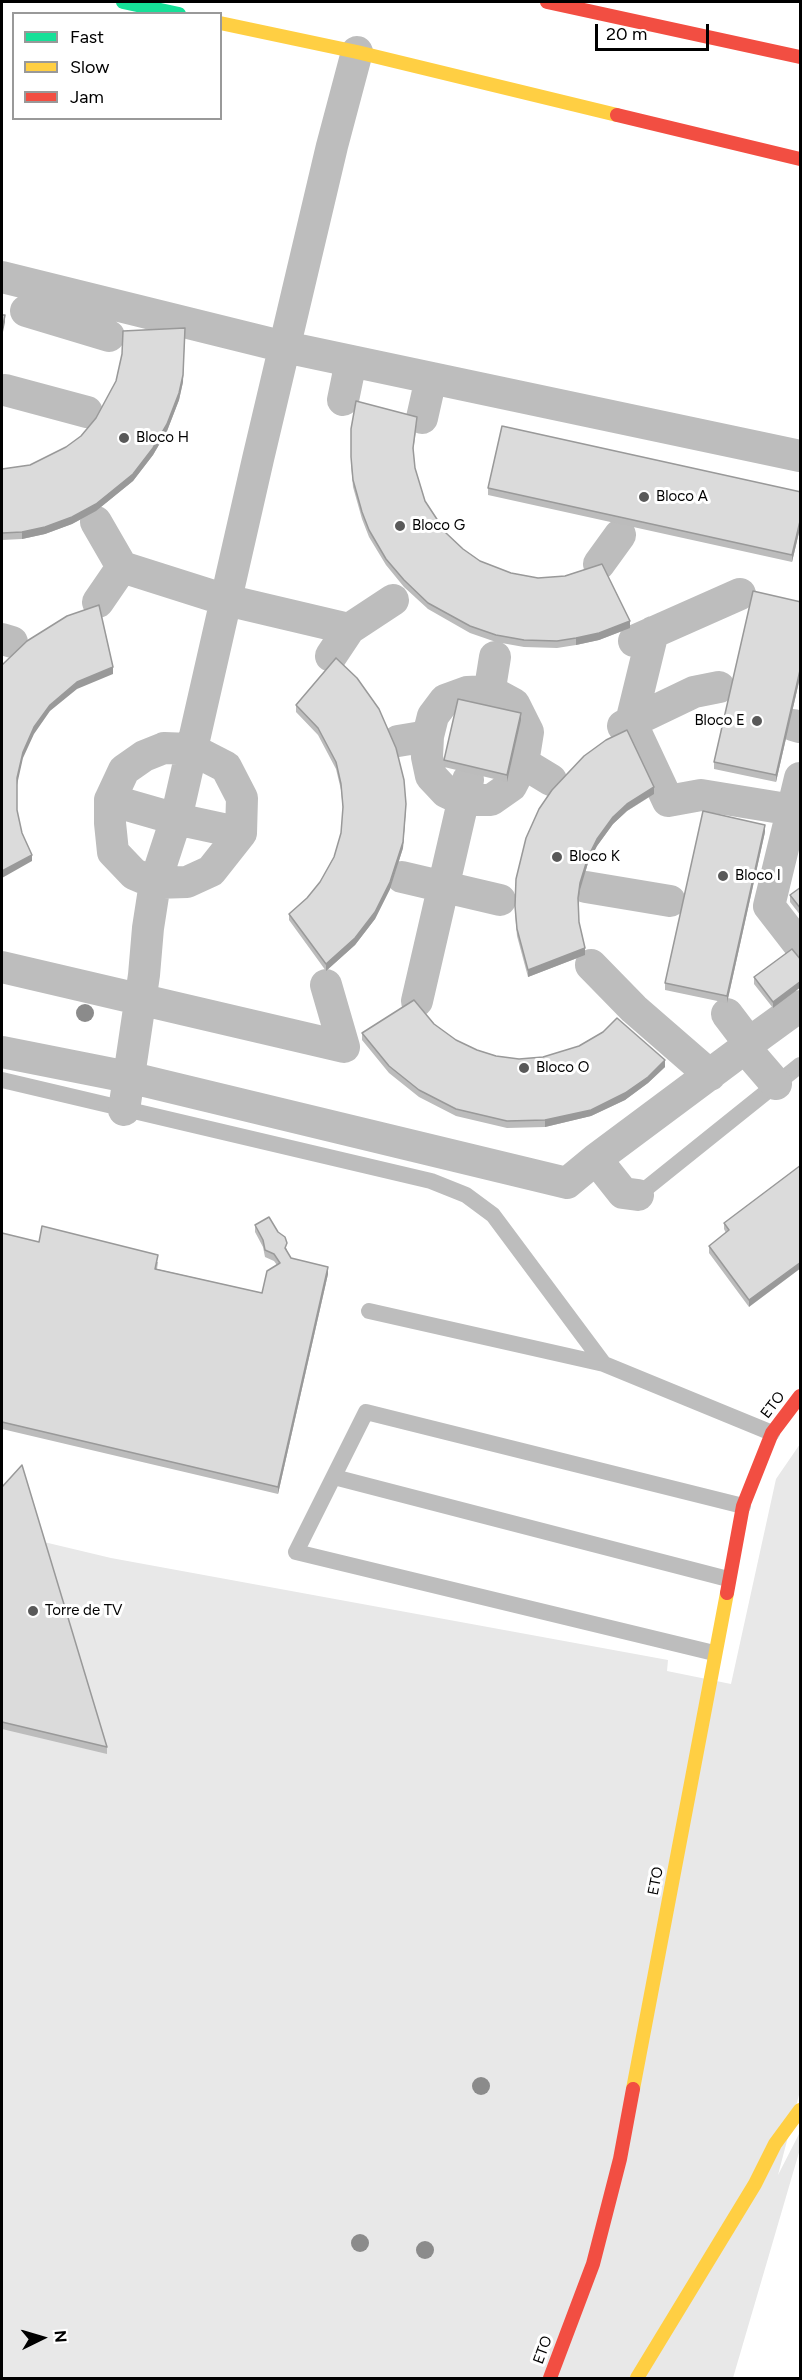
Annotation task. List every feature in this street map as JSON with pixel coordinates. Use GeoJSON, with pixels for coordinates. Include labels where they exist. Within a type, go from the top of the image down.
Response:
{"type":"FeatureCollection","features":[{"type":"Feature","properties":{"kind":"main road"},"geometry":{"type":"LineString","coordinates":[[123,2],[170,12]]}},
{"type":"Feature","properties":{"kind":"main road"},"geometry":{"type":"LineString","coordinates":[[547,2],[801,57]]}},
{"type":"Feature","properties":{"kind":"main road"},"geometry":{"type":"LineString","coordinates":[[222,22],[357,52],[801,159]]}},
{"type":"Feature","properties":{"kind":"main road","name":"ETO"},"geometry":{"type":"LineString","coordinates":[[550,2379],[593,2264],[620,2159],[743,1506],[772,1433],[801,1396]]}},
{"type":"Feature","properties":{"kind":"main road"},"geometry":{"type":"LineString","coordinates":[[636,2379],[755,2184],[774,2144],[801,2110]]}},
{"type":"Feature","properties":{"kind":"street"},"geometry":{"type":"LineString","coordinates":[[124,1110],[155,883],[176,819],[332,146],[357,52]]}},
{"type":"Feature","properties":{"kind":"street"},"geometry":{"type":"LineString","coordinates":[[2,277],[192,328],[801,456]]}},
{"type":"Feature","properties":{"kind":"street"},"geometry":{"type":"LineString","coordinates":[[26,311],[109,336]]}},
{"type":"Feature","properties":{"kind":"street"},"geometry":{"type":"LineString","coordinates":[[343,400],[351,361]]}},
{"type":"Feature","properties":{"kind":"street"},"geometry":{"type":"LineString","coordinates":[[422,418],[431,378]]}},
{"type":"Feature","properties":{"kind":"street"},"geometry":{"type":"LineString","coordinates":[[3,398],[87,412]]}},
{"type":"Feature","properties":{"kind":"street"},"geometry":{"type":"LineString","coordinates":[[96,522],[122,567],[226,600],[349,628]]}},
{"type":"Feature","properties":{"kind":"street"},"geometry":{"type":"LineString","coordinates":[[599,564],[620,535]]}},
{"type":"Feature","properties":{"kind":"street"},"geometry":{"type":"LineString","coordinates":[[98,602],[122,567]]}},
{"type":"Feature","properties":{"kind":"street"},"geometry":{"type":"LineString","coordinates":[[740,594],[643,637],[627,724],[668,801],[694,794],[784,803],[769,906],[801,946]]}},
{"type":"Feature","properties":{"kind":"street"},"geometry":{"type":"LineString","coordinates":[[331,656],[349,628],[393,600]]}},
{"type":"Feature","properties":{"kind":"street"},"geometry":{"type":"LineString","coordinates":[[488,703],[495,657]]}},
{"type":"Feature","properties":{"kind":"street"},"geometry":{"type":"LineString","coordinates":[[627,724],[694,692],[719,687]]}},
{"type":"Feature","properties":{"kind":"street"},"geometry":{"type":"LineString","coordinates":[[466,692],[488,703],[514,704],[528,732],[523,763],[511,786],[490,801],[466,789],[446,792],[431,776],[427,757],[413,739],[445,700],[466,692]]}},
{"type":"Feature","properties":{"kind":"street"},"geometry":{"type":"LineString","coordinates":[[164,748],[191,749],[226,767],[242,798],[241,833],[211,871],[187,882],[155,883],[134,874],[113,852],[110,800],[124,770],[144,756],[164,748]]}},
{"type":"Feature","properties":{"kind":"street"},"geometry":{"type":"LineString","coordinates":[[523,763],[550,780]]}},
{"type":"Feature","properties":{"kind":"street"},"geometry":{"type":"LineString","coordinates":[[417,1001],[466,789]]}},
{"type":"Feature","properties":{"kind":"street"},"geometry":{"type":"LineString","coordinates":[[110,800],[176,819],[241,833]]}},
{"type":"Feature","properties":{"kind":"street"},"geometry":{"type":"LineString","coordinates":[[402,877],[500,900]]}},
{"type":"Feature","properties":{"kind":"street"},"geometry":{"type":"LineString","coordinates":[[586,887],[670,901]]}},
{"type":"Feature","properties":{"kind":"street"},"geometry":{"type":"LineString","coordinates":[[591,965],[632,1008],[710,1075]]}},
{"type":"Feature","properties":{"kind":"street"},"geometry":{"type":"LineString","coordinates":[[2,967],[344,1047],[326,985]]}},
{"type":"Feature","properties":{"kind":"street"},"geometry":{"type":"LineString","coordinates":[[2,1052],[128,1077],[567,1183],[801,1006]]}},
{"type":"Feature","properties":{"kind":"street"},"geometry":{"type":"LineString","coordinates":[[727,1014],[776,1084]]}},
{"type":"Feature","properties":{"kind":"street"},"geometry":{"type":"LineString","coordinates":[[596,1159],[622,1192],[638,1195]]}},
{"type":"Feature","properties":{"kind":"lane"},"geometry":{"type":"LineString","coordinates":[[638,1195],[801,1065]]}},
{"type":"Feature","properties":{"kind":"lane"},"geometry":{"type":"LineString","coordinates":[[2,1080],[431,1181],[466,1195],[493,1215],[604,1364]]}},
{"type":"Feature","properties":{"kind":"lane"},"geometry":{"type":"LineString","coordinates":[[369,1311],[604,1364],[772,1433]]}},
{"type":"Feature","properties":{"kind":"lane"},"geometry":{"type":"LineString","coordinates":[[714,1653],[297,1552],[366,1412],[743,1506]]}},
{"type":"Feature","properties":{"kind":"lane"},"geometry":{"type":"LineString","coordinates":[[334,1477],[728,1579]]}},
{"type":"Feature","properties":{"kind":"shaded area","name":"Torre de TV"},"geometry":{"type":"Polygon","coordinates":[[[800,1444],[800,2091],[778,2175],[800,2132],[800,2149],[733,2378],[2,2378],[2,1532],[111,1558],[668,1660],[667,1671],[731,1684],[776,1479],[800,1444]]]}},
{"type":"Feature","properties":{"kind":"building","name":"Bloco H"},"geometry":{"type":"Polygon","coordinates":[[[185,328],[183,375],[179,393],[167,424],[153,448],[133,474],[96,504],[72,517],[45,527],[2,533],[2,469],[30,465],[66,447],[81,436],[96,418],[116,381],[122,354],[123,331],[185,328]]]}},
{"type":"Feature","properties":{"kind":"building","name":"Bloco G"},"geometry":{"type":"Polygon","coordinates":[[[356,401],[417,417],[413,448],[415,468],[425,501],[446,533],[463,549],[480,561],[511,573],[538,578],[565,576],[602,564],[630,621],[599,633],[576,638],[557,641],[524,640],[496,635],[470,626],[428,603],[386,559],[369,530],[362,512],[353,480],[351,457],[351,429],[356,401]]]}},
{"type":"Feature","properties":{"kind":"building","name":"Bloco A"},"geometry":{"type":"Polygon","coordinates":[[[502,426],[801,492],[801,517],[792,555],[488,488],[502,426]]]}},
{"type":"Feature","properties":{"kind":"building","name":"Bloco E"},"geometry":{"type":"Polygon","coordinates":[[[753,591],[801,602],[801,666],[776,775],[714,762],[753,591]]]}},
{"type":"Feature","properties":{"kind":"building"},"geometry":{"type":"Polygon","coordinates":[[[99,605],[113,667],[77,682],[50,705],[34,727],[23,752],[17,778],[17,810],[22,833],[32,855],[2,871],[2,665],[27,641],[67,616],[99,605]]]}},
{"type":"Feature","properties":{"kind":"building"},"geometry":{"type":"Polygon","coordinates":[[[336,658],[357,678],[379,709],[396,748],[404,780],[406,804],[403,842],[390,882],[375,912],[355,938],[326,964],[289,914],[320,882],[334,857],[341,833],[343,807],[336,762],[318,728],[296,705],[336,658]]]}},
{"type":"Feature","properties":{"kind":"building"},"geometry":{"type":"Polygon","coordinates":[[[458,699],[521,713],[507,775],[444,760],[458,699]]]}},
{"type":"Feature","properties":{"kind":"building","name":"Bloco K"},"geometry":{"type":"Polygon","coordinates":[[[627,730],[654,787],[627,804],[613,817],[597,839],[588,857],[578,898],[579,922],[585,948],[528,970],[517,929],[515,906],[516,879],[526,838],[539,809],[552,790],[584,756],[606,740],[627,730]]]}},
{"type":"Feature","properties":{"kind":"building","name":"Bloco I"},"geometry":{"type":"Polygon","coordinates":[[[703,811],[765,825],[727,996],[665,983],[703,811]]]}},
{"type":"Feature","properties":{"kind":"building"},"geometry":{"type":"Polygon","coordinates":[[[801,887],[801,909],[790,895],[801,887]]]}},
{"type":"Feature","properties":{"kind":"building"},"geometry":{"type":"Polygon","coordinates":[[[792,949],[801,960],[801,981],[773,1002],[754,977],[792,949]]]}},
{"type":"Feature","properties":{"kind":"building","name":"Bloco O"},"geometry":{"type":"Polygon","coordinates":[[[414,1000],[434,1024],[456,1040],[496,1056],[519,1059],[543,1057],[579,1046],[603,1032],[617,1018],[665,1060],[648,1077],[625,1093],[591,1110],[545,1120],[507,1121],[456,1109],[419,1090],[389,1066],[362,1033],[414,1000]]]}},
{"type":"Feature","properties":{"kind":"building"},"geometry":{"type":"Polygon","coordinates":[[[801,1165],[801,1262],[749,1300],[709,1246],[729,1230],[724,1223],[801,1165]]]}},
{"type":"Feature","properties":{"kind":"building"},"geometry":{"type":"Polygon","coordinates":[[[269,1217],[278,1232],[285,1237],[287,1243],[285,1248],[291,1258],[328,1267],[278,1487],[2,1422],[2,1233],[39,1242],[42,1226],[158,1255],[155,1269],[262,1293],[267,1271],[280,1263],[274,1254],[265,1250],[263,1240],[255,1225],[269,1217]]]}},
{"type":"Feature","properties":{"kind":"building","name":"Torre de TV"},"geometry":{"type":"Polygon","coordinates":[[[22,1465],[107,1747],[2,1722],[2,1487],[22,1465]]]}},
{"type":"Feature","properties":{"kind":"traffic: fast"},"geometry":{"type":"LineString","coordinates":[[123,2],[170,12]]}},
{"type":"Feature","properties":{"kind":"traffic: slow"},"geometry":{"type":"LineString","coordinates":[[222,23],[357,52],[617,115]]}},
{"type":"Feature","properties":{"kind":"traffic: slow"},"geometry":{"type":"LineString","coordinates":[[633,2089],[727,1593]]}},
{"type":"Feature","properties":{"kind":"traffic: slow"},"geometry":{"type":"LineString","coordinates":[[637,2378],[755,2184],[775,2144],[800,2110]]}},
{"type":"Feature","properties":{"kind":"traffic: jam"},"geometry":{"type":"LineString","coordinates":[[547,2],[800,57]]}},
{"type":"Feature","properties":{"kind":"traffic: jam"},"geometry":{"type":"LineString","coordinates":[[617,115],[800,159]]}},
{"type":"Feature","properties":{"kind":"traffic: jam"},"geometry":{"type":"LineString","coordinates":[[727,1593],[743,1506],[772,1433],[800,1396]]}},
{"type":"Feature","properties":{"kind":"traffic: jam"},"geometry":{"type":"LineString","coordinates":[[550,2378],[593,2264],[620,2159],[633,2089]]}},
{"type":"Feature","properties":{"kind":"place","name":"Bloco H"},"geometry":{"type":"Point","coordinates":[124,438]}},
{"type":"Feature","properties":{"kind":"place","name":"Bloco A"},"geometry":{"type":"Point","coordinates":[644,497]}},
{"type":"Feature","properties":{"kind":"place","name":"Bloco G"},"geometry":{"type":"Point","coordinates":[400,526]}},
{"type":"Feature","properties":{"kind":"place","name":"Bloco E"},"geometry":{"type":"Point","coordinates":[757,721]}},
{"type":"Feature","properties":{"kind":"place","name":"Bloco K"},"geometry":{"type":"Point","coordinates":[557,857]}},
{"type":"Feature","properties":{"kind":"place","name":"Bloco I"},"geometry":{"type":"Point","coordinates":[723,876]}},
{"type":"Feature","properties":{"kind":"place","name":"Bloco O"},"geometry":{"type":"Point","coordinates":[524,1068]}},
{"type":"Feature","properties":{"kind":"place","name":"Torre de TV"},"geometry":{"type":"Point","coordinates":[33,1611]}}]}
